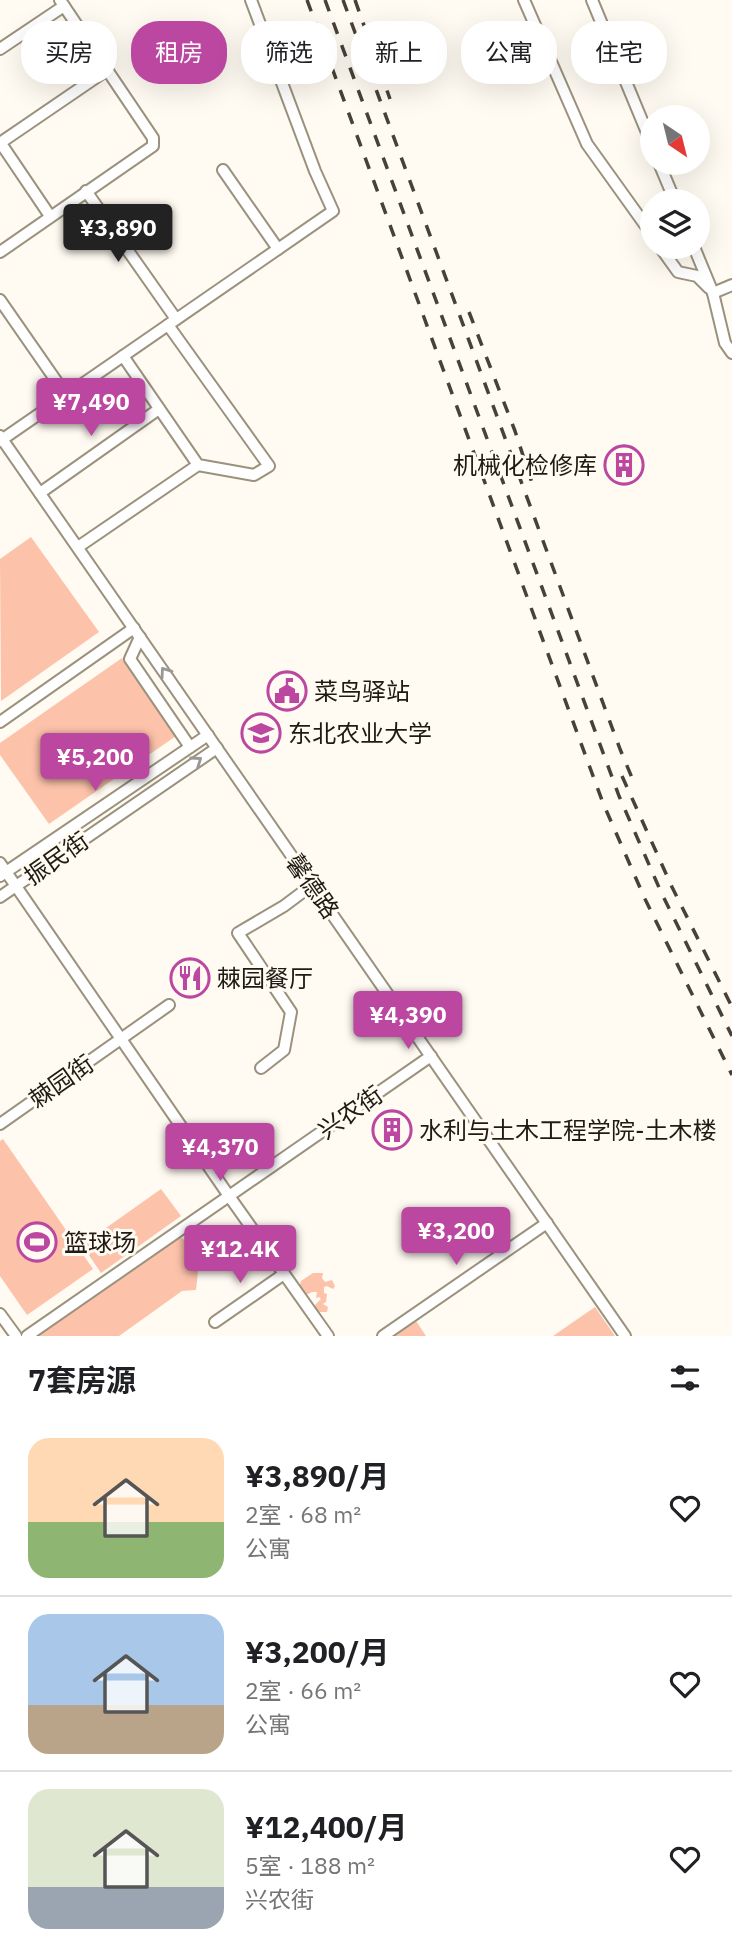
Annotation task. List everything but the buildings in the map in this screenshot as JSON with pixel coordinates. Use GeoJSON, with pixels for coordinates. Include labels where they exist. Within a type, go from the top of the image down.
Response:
{"type":"FeatureCollection","features":[{"type":"Feature","properties":{"kind":"street"},"geometry":{"type":"LineString","coordinates":[[1,438],[333,211],[315,171],[251,0]]}},
{"type":"Feature","properties":{"kind":"street"},"geometry":{"type":"LineString","coordinates":[[524,0],[587,144],[640,218]]}},
{"type":"Feature","properties":{"kind":"street"},"geometry":{"type":"LineString","coordinates":[[592,0],[640,116]]}},
{"type":"Feature","properties":{"kind":"street"},"geometry":{"type":"LineString","coordinates":[[0,49],[62,3],[74,21]]}},
{"type":"Feature","properties":{"kind":"street"},"geometry":{"type":"LineString","coordinates":[[50,216],[0,143],[86,84]]}},
{"type":"Feature","properties":{"kind":"street"},"geometry":{"type":"LineString","coordinates":[[0,252],[153,146],[153,138],[116,84]]}},
{"type":"Feature","properties":{"kind":"street"},"geometry":{"type":"LineString","coordinates":[[223,170],[278,249]]}},
{"type":"Feature","properties":{"kind":"street"},"geometry":{"type":"LineString","coordinates":[[78,547],[198,465],[254,475],[269,466],[86,191]]}},
{"type":"Feature","properties":{"kind":"street"},"geometry":{"type":"LineString","coordinates":[[669,259],[678,272],[697,276],[713,292]]}},
{"type":"Feature","properties":{"kind":"street"},"geometry":{"type":"LineString","coordinates":[[699,259],[713,292],[725,343],[732,353]]}},
{"type":"Feature","properties":{"kind":"street"},"geometry":{"type":"LineString","coordinates":[[713,292],[732,285]]}},
{"type":"Feature","properties":{"kind":"street"},"geometry":{"type":"LineString","coordinates":[[0,300],[66,395]]}},
{"type":"Feature","properties":{"kind":"street"},"geometry":{"type":"LineString","coordinates":[[122,356],[198,465]]}},
{"type":"Feature","properties":{"kind":"street"},"geometry":{"type":"LineString","coordinates":[[40,493],[159,409]]}},
{"type":"Feature","properties":{"kind":"street","name":"馨德路"},"geometry":{"type":"LineString","coordinates":[[1,438],[625,1336]]}},
{"type":"Feature","properties":{"kind":"street"},"geometry":{"type":"LineString","coordinates":[[0,722],[137,632]]}},
{"type":"Feature","properties":{"kind":"street"},"geometry":{"type":"LineString","coordinates":[[137,632],[130,659],[190,747]]}},
{"type":"Feature","properties":{"kind":"street","name":"振民街"},"geometry":{"type":"LineString","coordinates":[[2,870],[69,830],[208,735]]}},
{"type":"Feature","properties":{"kind":"street","name":"振民街"},"geometry":{"type":"LineString","coordinates":[[0,897],[217,748]]}},
{"type":"Feature","properties":{"kind":"street"},"geometry":{"type":"LineString","coordinates":[[132,786],[141,800]]}},
{"type":"Feature","properties":{"kind":"street"},"geometry":{"type":"LineString","coordinates":[[69,830],[78,843]]}},
{"type":"Feature","properties":{"kind":"street"},"geometry":{"type":"LineString","coordinates":[[2,870],[16,886],[328,1336]]}},
{"type":"Feature","properties":{"kind":"street"},"geometry":{"type":"LineString","coordinates":[[261,1068],[284,1050],[290,1012],[239,933],[284,906],[312,885]]}},
{"type":"Feature","properties":{"kind":"street","name":"棘园街"},"geometry":{"type":"LineString","coordinates":[[0,1124],[169,1005]]}},
{"type":"Feature","properties":{"kind":"street","name":"兴农街"},"geometry":{"type":"LineString","coordinates":[[27,1336],[431,1056]]}},
{"type":"Feature","properties":{"kind":"street"},"geometry":{"type":"LineString","coordinates":[[383,1336],[547,1223]]}},
{"type":"Feature","properties":{"kind":"street"},"geometry":{"type":"LineString","coordinates":[[215,1322],[284,1274]]}},
{"type":"Feature","properties":{"kind":"street"},"geometry":{"type":"LineString","coordinates":[[0,1314],[16,1336]]}},
{"type":"Feature","properties":{"kind":"shaded area"},"geometry":{"type":"Polygon","coordinates":[[[31,537],[99,632],[1,701],[0,559],[31,537]]]}},
{"type":"Feature","properties":{"kind":"shaded area"},"geometry":{"type":"Polygon","coordinates":[[[122,658],[176,736],[49,824],[0,755],[0,743],[122,658]]]}},
{"type":"Feature","properties":{"kind":"shaded area","name":"篮球场"},"geometry":{"type":"Polygon","coordinates":[[[3,1139],[93,1269],[27,1315],[0,1276],[0,1141],[3,1139]]]}},
{"type":"Feature","properties":{"kind":"shaded area"},"geometry":{"type":"Polygon","coordinates":[[[161,1189],[181,1216],[101,1273],[82,1245],[161,1189]]]}},
{"type":"Feature","properties":{"kind":"shaded area"},"geometry":{"type":"Polygon","coordinates":[[[175,1233],[200,1252],[196,1290],[182,1291],[119,1336],[35,1336],[175,1233]]]}},
{"type":"Feature","properties":{"kind":"shaded area"},"geometry":{"type":"Polygon","coordinates":[[[313,1273],[323,1273],[325,1282],[332,1280],[335,1286],[333,1289],[324,1287],[324,1293],[327,1294],[323,1304],[328,1307],[327,1312],[317,1313],[313,1307],[321,1299],[316,1298],[317,1292],[306,1295],[299,1289],[301,1281],[313,1273]]]}},
{"type":"Feature","properties":{"kind":"shaded area"},"geometry":{"type":"Polygon","coordinates":[[[595,1307],[615,1336],[553,1336],[595,1307]]]}},
{"type":"Feature","properties":{"kind":"shaded area"},"geometry":{"type":"Polygon","coordinates":[[[414,1318],[426,1336],[389,1336],[414,1318]]]}},
{"type":"Feature","properties":{"kind":"railway"},"geometry":{"type":"LineString","coordinates":[[307,0],[603,803],[645,899],[732,1075]]}},
{"type":"Feature","properties":{"kind":"railway"},"geometry":{"type":"LineString","coordinates":[[325,0],[619,796],[661,892],[732,1036]]}},
{"type":"Feature","properties":{"kind":"railway"},"geometry":{"type":"LineString","coordinates":[[343,0],[635,785]]}},
{"type":"Feature","properties":{"kind":"railway"},"geometry":{"type":"LineString","coordinates":[[355,0],[390,99]]}},
{"type":"Feature","properties":{"kind":"railway"},"geometry":{"type":"LineString","coordinates":[[469,312],[532,483]]}},
{"type":"Feature","properties":{"kind":"railway"},"geometry":{"type":"LineString","coordinates":[[622,776],[672,887],[732,1007]]}},
{"type":"Feature","properties":{"kind":"place","name":"机械化检修库"},"geometry":{"type":"Point","coordinates":[624,465]}},
{"type":"Feature","properties":{"kind":"place","name":"菜鸟驿站"},"geometry":{"type":"Point","coordinates":[287,691]}},
{"type":"Feature","properties":{"kind":"place","name":"东北农业大学"},"geometry":{"type":"Point","coordinates":[261,733]}},
{"type":"Feature","properties":{"kind":"place","name":"棘园餐厅"},"geometry":{"type":"Point","coordinates":[190,978]}},
{"type":"Feature","properties":{"kind":"place","name":"水利与土木工程学院-土木楼"},"geometry":{"type":"Point","coordinates":[392,1130]}},
{"type":"Feature","properties":{"kind":"place","name":"篮球场"},"geometry":{"type":"Point","coordinates":[37,1242]}}]}
